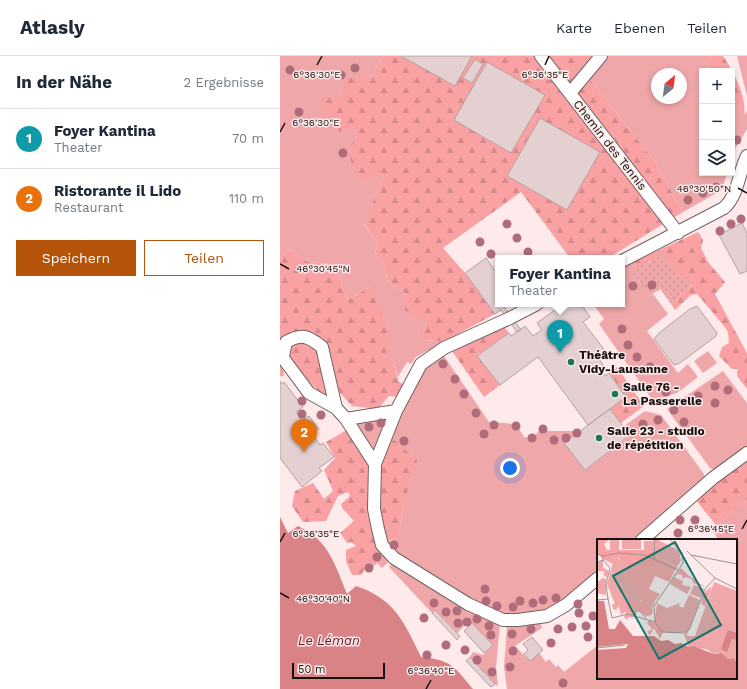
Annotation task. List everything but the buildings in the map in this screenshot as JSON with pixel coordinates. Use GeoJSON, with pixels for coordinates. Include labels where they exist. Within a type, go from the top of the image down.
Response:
{"type":"FeatureCollection","features":[{"type":"Feature","properties":{"kind":"street","name":"Chemin des Tennis"},"geometry":{"type":"LineString","coordinates":[[541,56],[678,233]]}},
{"type":"Feature","properties":{"kind":"street"},"geometry":{"type":"LineString","coordinates":[[570,93],[601,56]]}},
{"type":"Feature","properties":{"kind":"street"},"geometry":{"type":"LineString","coordinates":[[625,260],[724,208],[730,202],[737,188],[739,176],[747,156]]}},
{"type":"Feature","properties":{"kind":"street"},"geometry":{"type":"LineString","coordinates":[[531,307],[444,348],[421,364],[396,411],[374,464],[374,509],[382,544],[394,558],[407,567],[468,604],[503,620],[518,620],[547,616],[566,605],[597,579]]}},
{"type":"Feature","properties":{"kind":"street"},"geometry":{"type":"LineString","coordinates":[[336,408],[322,347],[310,338],[296,336],[286,342],[281,355],[309,393],[336,408],[346,419],[374,464]]}},
{"type":"Feature","properties":{"kind":"street"},"geometry":{"type":"LineString","coordinates":[[346,419],[396,411]]}},
{"type":"Feature","properties":{"kind":"street"},"geometry":{"type":"LineString","coordinates":[[643,539],[713,478],[747,453]]}},
{"type":"Feature","properties":{"kind":"shaded area"},"geometry":{"type":"Polygon","coordinates":[[[280,56],[383,56],[370,78],[347,78],[353,126],[357,138],[384,174],[364,225],[378,243],[375,253],[386,267],[387,280],[406,295],[427,321],[423,332],[426,340],[443,342],[416,357],[411,364],[407,362],[398,377],[392,360],[385,356],[370,287],[349,299],[343,290],[337,265],[308,262],[290,250],[280,257],[280,56]]]}},
{"type":"Feature","properties":{"kind":"shaded area"},"geometry":{"type":"Polygon","coordinates":[[[603,56],[702,56],[711,68],[699,68],[699,176],[726,176],[722,190],[683,212],[655,162],[589,78],[603,56]]]}},
{"type":"Feature","properties":{"kind":"shaded area"},"geometry":{"type":"Polygon","coordinates":[[[737,56],[747,56],[747,96],[737,56]]]}},
{"type":"Feature","properties":{"kind":"shaded area"},"geometry":{"type":"Polygon","coordinates":[[[735,101],[744,115],[747,111],[747,129],[735,150],[735,101]]]}},
{"type":"Feature","properties":{"kind":"shaded area"},"geometry":{"type":"Polygon","coordinates":[[[663,254],[679,276],[683,273],[692,285],[671,304],[660,289],[650,296],[632,272],[647,261],[650,263],[663,254]]]}},
{"type":"Feature","properties":{"kind":"shaded area"},"geometry":{"type":"Polygon","coordinates":[[[631,263],[637,269],[633,272],[651,296],[653,294],[668,314],[647,331],[678,373],[688,364],[698,377],[677,393],[654,400],[651,398],[599,324],[604,319],[595,307],[625,307],[625,266],[631,263]]]}},
{"type":"Feature","properties":{"kind":"shaded area"},"geometry":{"type":"Polygon","coordinates":[[[708,351],[717,363],[703,373],[694,361],[708,351]]]}},
{"type":"Feature","properties":{"kind":"shaded area"},"geometry":{"type":"Polygon","coordinates":[[[444,356],[489,422],[516,424],[524,437],[532,438],[539,431],[580,431],[565,443],[585,470],[630,436],[624,426],[645,411],[661,415],[704,474],[705,480],[636,539],[597,539],[597,573],[563,602],[544,614],[502,615],[475,603],[407,562],[385,543],[398,537],[404,502],[391,437],[424,366],[434,358],[444,356]]]}},
{"type":"Feature","properties":{"kind":"shaded area"},"geometry":{"type":"Polygon","coordinates":[[[723,371],[747,403],[747,447],[717,471],[710,468],[667,409],[723,371]]]}},
{"type":"Feature","properties":{"kind":"shaded area"},"geometry":{"type":"Polygon","coordinates":[[[384,420],[387,423],[378,450],[372,451],[355,426],[357,423],[384,420]]]}},
{"type":"Feature","properties":{"kind":"shaded area"},"geometry":{"type":"Polygon","coordinates":[[[747,499],[747,689],[507,689],[504,667],[507,626],[523,626],[540,622],[542,628],[515,646],[530,661],[539,653],[546,662],[549,659],[556,667],[558,665],[564,672],[597,646],[597,679],[737,679],[737,539],[718,539],[711,529],[747,499]]]}},
{"type":"Feature","properties":{"kind":"shaded area"},"geometry":{"type":"Polygon","coordinates":[[[379,548],[390,560],[382,568],[377,563],[372,568],[368,564],[379,548]]]}},
{"type":"Feature","properties":{"kind":"shaded area"},"geometry":{"type":"Polygon","coordinates":[[[394,562],[500,623],[496,668],[497,686],[470,657],[473,652],[483,655],[492,646],[466,624],[457,633],[435,610],[432,613],[389,567],[394,562]]]}},
{"type":"Feature","properties":{"kind":"green space"},"geometry":{"type":"Polygon","coordinates":[[[383,56],[603,56],[589,78],[655,162],[683,212],[613,255],[568,255],[521,192],[443,248],[465,273],[495,314],[443,342],[425,340],[423,332],[427,321],[404,310],[406,295],[387,280],[386,267],[375,253],[378,243],[364,224],[384,174],[358,181],[347,149],[357,138],[353,127],[340,132],[322,112],[323,98],[342,96],[346,78],[370,78],[383,56]]]}},
{"type":"Feature","properties":{"kind":"green space"},"geometry":{"type":"Polygon","coordinates":[[[702,56],[723,56],[730,68],[711,68],[702,56]]]}},
{"type":"Feature","properties":{"kind":"green space"},"geometry":{"type":"Polygon","coordinates":[[[735,77],[742,92],[744,116],[735,101],[735,77]]]}},
{"type":"Feature","properties":{"kind":"green space"},"geometry":{"type":"Polygon","coordinates":[[[698,232],[703,240],[701,248],[708,262],[725,282],[715,294],[747,353],[747,389],[737,376],[738,369],[732,369],[719,356],[722,347],[729,343],[728,332],[697,294],[691,295],[675,310],[671,304],[692,285],[683,274],[680,276],[648,261],[637,269],[631,263],[698,232]]]}},
{"type":"Feature","properties":{"kind":"green space"},"geometry":{"type":"Polygon","coordinates":[[[290,250],[308,262],[337,265],[343,290],[349,299],[370,287],[377,297],[391,344],[385,356],[392,360],[399,382],[403,384],[398,397],[389,396],[378,409],[352,406],[340,393],[325,346],[315,333],[292,331],[280,340],[280,257],[290,250]]]}},
{"type":"Feature","properties":{"kind":"green space"},"geometry":{"type":"Polygon","coordinates":[[[504,327],[509,333],[478,355],[500,385],[484,397],[452,351],[504,327]]]}},
{"type":"Feature","properties":{"kind":"green space"},"geometry":{"type":"Polygon","coordinates":[[[280,340],[284,376],[280,376],[280,340]]]}},
{"type":"Feature","properties":{"kind":"green space"},"geometry":{"type":"Polygon","coordinates":[[[301,341],[310,345],[317,353],[328,399],[313,386],[290,357],[290,349],[301,341]]]}},
{"type":"Feature","properties":{"kind":"green space"},"geometry":{"type":"Polygon","coordinates":[[[617,367],[644,406],[621,423],[610,409],[626,397],[609,373],[617,367]]]}},
{"type":"Feature","properties":{"kind":"green space"},"geometry":{"type":"Polygon","coordinates":[[[347,430],[369,465],[391,437],[417,460],[404,502],[398,537],[380,544],[378,551],[361,575],[352,575],[346,561],[346,550],[356,546],[352,542],[347,543],[340,533],[354,521],[342,508],[341,504],[350,496],[348,492],[338,496],[326,521],[303,522],[292,506],[295,491],[313,483],[324,499],[333,491],[324,470],[335,458],[326,442],[347,430]]]}},
{"type":"Feature","properties":{"kind":"green space"},"geometry":{"type":"Polygon","coordinates":[[[747,457],[747,499],[716,525],[698,503],[698,499],[747,457]]]}},
{"type":"Feature","properties":{"kind":"water","name":"Le Léman"},"geometry":{"type":"Polygon","coordinates":[[[280,517],[288,533],[298,526],[317,538],[324,546],[330,554],[347,594],[356,586],[369,591],[380,598],[397,613],[421,657],[446,662],[461,675],[473,689],[280,689],[280,517]]]}},
{"type":"Feature","properties":{"kind":"place","name":"Foyer Kantina"},"geometry":{"type":"Point","coordinates":[560,353]}},
{"type":"Feature","properties":{"kind":"place","name":"Théâtre Vidy-Lausanne"},"geometry":{"type":"Point","coordinates":[571,362]}},
{"type":"Feature","properties":{"kind":"place","name":"Salle 76 - La Passerelle"},"geometry":{"type":"Point","coordinates":[615,394]}},
{"type":"Feature","properties":{"kind":"place","name":"Salle 23 - studio de répétition"},"geometry":{"type":"Point","coordinates":[599,438]}},
{"type":"Feature","properties":{"kind":"place","name":"Ristorante il Lido"},"geometry":{"type":"Point","coordinates":[304,452]}}]}
